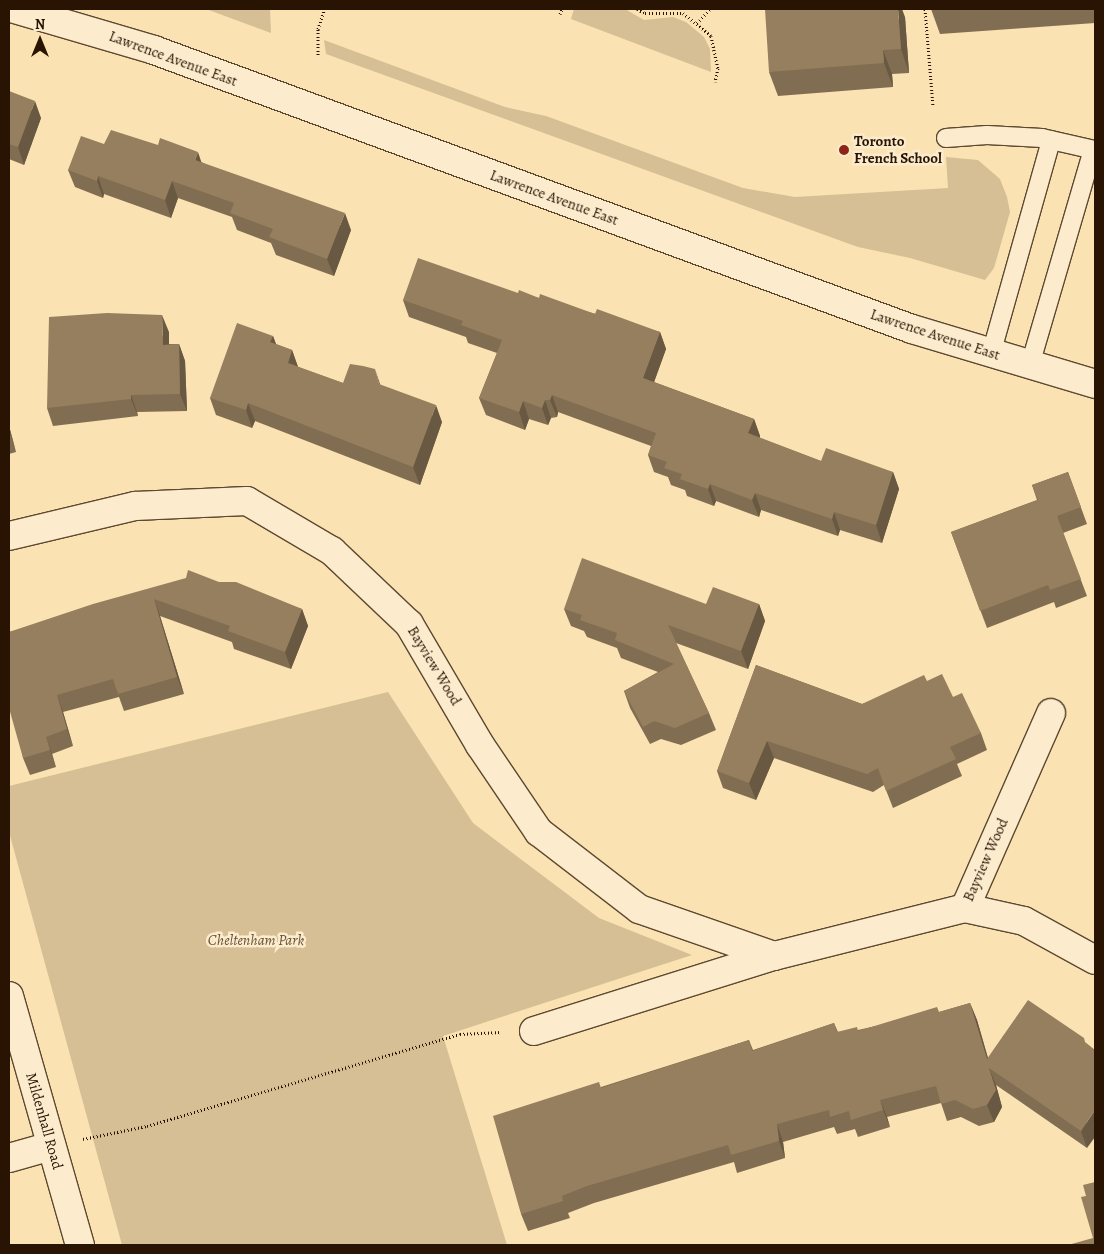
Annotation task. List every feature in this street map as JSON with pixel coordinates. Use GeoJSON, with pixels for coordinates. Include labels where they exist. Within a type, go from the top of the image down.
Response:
{"type":"FeatureCollection","features":[{"type":"Feature","properties":{"kind":"street","name":"Lawrence Avenue East"},"geometry":{"type":"LineString","coordinates":[[15,9],[154,50],[912,329],[991,354],[1095,383]]}},
{"type":"Feature","properties":{"kind":"street","name":"Bayview Wood"},"geometry":{"type":"LineString","coordinates":[[9,536],[135,506],[247,501],[332,551],[410,624],[480,745],[539,832],[639,909],[774,956]]}},
{"type":"Feature","properties":{"kind":"street","name":"Bayview Wood"},"geometry":{"type":"LineString","coordinates":[[534,1031],[774,956],[965,908],[1051,713]]}},
{"type":"Feature","properties":{"kind":"street"},"geometry":{"type":"LineString","coordinates":[[965,908],[1024,922],[1095,960]]}},
{"type":"Feature","properties":{"kind":"street","name":"Mildenhall Road"},"geometry":{"type":"LineString","coordinates":[[9,996],[80,1245]]}},
{"type":"Feature","properties":{"kind":"street"},"geometry":{"type":"LineString","coordinates":[[9,1158],[51,1146]]}},
{"type":"Feature","properties":{"kind":"lane"},"geometry":{"type":"LineString","coordinates":[[946,138],[987,135],[1051,140],[1094,150],[1030,365]]}},
{"type":"Feature","properties":{"kind":"lane"},"geometry":{"type":"LineString","coordinates":[[991,354],[1051,140]]}},
{"type":"Feature","properties":{"kind":"path"},"geometry":{"type":"LineString","coordinates":[[560,14],[562,9]]}},
{"type":"Feature","properties":{"kind":"path"},"geometry":{"type":"LineString","coordinates":[[637,9],[645,13],[683,13],[711,36],[717,54],[718,68],[714,82]]}},
{"type":"Feature","properties":{"kind":"path"},"geometry":{"type":"LineString","coordinates":[[697,24],[710,9]]}},
{"type":"Feature","properties":{"kind":"path"},"geometry":{"type":"LineString","coordinates":[[925,9],[933,106]]}},
{"type":"Feature","properties":{"kind":"path"},"geometry":{"type":"LineString","coordinates":[[318,56],[318,29],[324,10]]}},
{"type":"Feature","properties":{"kind":"path"},"geometry":{"type":"LineString","coordinates":[[51,1146],[147,1126],[460,1034],[534,1031]]}},
{"type":"Feature","properties":{"kind":"green space"},"geometry":{"type":"Polygon","coordinates":[[[206,9],[270,9],[271,33],[206,9]]]}},
{"type":"Feature","properties":{"kind":"green space"},"geometry":{"type":"Polygon","coordinates":[[[574,9],[625,9],[644,20],[673,17],[686,22],[704,37],[710,49],[711,72],[571,19],[574,9]]]}},
{"type":"Feature","properties":{"kind":"green space"},"geometry":{"type":"Polygon","coordinates":[[[324,40],[505,107],[546,116],[743,188],[795,197],[948,188],[946,157],[978,160],[1000,179],[1010,212],[994,268],[985,280],[910,258],[858,247],[326,54],[324,40]]]}},
{"type":"Feature","properties":{"kind":"green space","name":"Cheltenham Park"},"geometry":{"type":"Polygon","coordinates":[[[388,692],[473,823],[599,918],[692,955],[443,1036],[507,1245],[122,1245],[9,832],[9,786],[388,692]]]}},
{"type":"Feature","properties":{"kind":"building"},"geometry":{"type":"Polygon","coordinates":[[[765,9],[898,9],[901,49],[883,50],[884,63],[769,72],[765,9]]]}},
{"type":"Feature","properties":{"kind":"building"},"geometry":{"type":"Polygon","coordinates":[[[9,91],[35,101],[18,147],[9,144],[9,91]]]}},
{"type":"Feature","properties":{"kind":"building"},"geometry":{"type":"Polygon","coordinates":[[[111,130],[158,145],[160,138],[198,152],[195,160],[345,213],[327,259],[269,237],[273,229],[230,213],[234,203],[172,181],[165,200],[98,176],[97,181],[68,170],[81,136],[104,144],[111,130]]]}},
{"type":"Feature","properties":{"kind":"building"},"geometry":{"type":"Polygon","coordinates":[[[418,258],[518,293],[519,290],[539,298],[540,294],[595,314],[597,309],[660,332],[643,378],[754,419],[748,433],[821,461],[826,448],[893,472],[876,525],[834,512],[832,519],[755,493],[752,500],[710,484],[708,489],[680,479],[682,474],[664,468],[667,462],[648,455],[656,433],[552,395],[550,400],[545,400],[542,408],[523,401],[519,412],[479,398],[502,340],[461,325],[463,321],[403,300],[418,258]]]}},
{"type":"Feature","properties":{"kind":"building"},"geometry":{"type":"Polygon","coordinates":[[[107,313],[162,315],[163,345],[179,344],[180,394],[131,395],[131,399],[47,408],[49,317],[107,313]]]}},
{"type":"Feature","properties":{"kind":"building"},"geometry":{"type":"Polygon","coordinates":[[[237,323],[273,336],[270,342],[292,350],[288,363],[343,383],[350,364],[375,369],[379,384],[436,405],[413,467],[248,403],[246,410],[210,398],[237,323]]]}},
{"type":"Feature","properties":{"kind":"building"},"geometry":{"type":"Polygon","coordinates":[[[1068,472],[1081,507],[1057,516],[1081,579],[1050,590],[1048,585],[980,611],[951,532],[1038,500],[1032,485],[1068,472]]]}},
{"type":"Feature","properties":{"kind":"building"},"geometry":{"type":"Polygon","coordinates":[[[582,558],[706,604],[713,587],[759,604],[741,651],[668,625],[709,713],[675,728],[654,721],[643,727],[624,691],[674,664],[615,640],[617,633],[580,620],[582,615],[564,609],[582,558]]]}},
{"type":"Feature","properties":{"kind":"building"},"geometry":{"type":"Polygon","coordinates":[[[188,570],[219,582],[236,582],[302,609],[285,652],[228,631],[230,626],[154,599],[177,677],[118,694],[113,679],[57,695],[67,729],[46,737],[50,750],[23,758],[9,708],[9,632],[93,604],[186,578],[188,570]]]}},
{"type":"Feature","properties":{"kind":"building"},"geometry":{"type":"Polygon","coordinates":[[[756,665],[862,704],[924,675],[927,681],[942,674],[953,697],[962,693],[981,733],[950,747],[956,759],[886,791],[878,768],[867,774],[767,741],[749,783],[717,771],[756,665]]]}},
{"type":"Feature","properties":{"kind":"building"},"geometry":{"type":"Polygon","coordinates":[[[1028,1000],[1084,1038],[1085,1042],[1095,1050],[1095,1110],[1081,1131],[989,1068],[996,1090],[987,1105],[973,1109],[955,1100],[941,1104],[936,1086],[880,1100],[883,1110],[851,1120],[849,1111],[830,1117],[829,1110],[777,1124],[779,1141],[731,1155],[728,1145],[587,1186],[562,1196],[563,1201],[521,1214],[493,1116],[599,1082],[601,1088],[749,1040],[752,1051],[834,1023],[837,1032],[857,1027],[858,1031],[937,1007],[939,1012],[970,1003],[987,1059],[1028,1000]]]}},
{"type":"Feature","properties":{"kind":"building"},"geometry":{"type":"Polygon","coordinates":[[[1095,1182],[1095,1245],[1068,1245],[1093,1238],[1081,1197],[1086,1196],[1083,1185],[1095,1182]]]}},
{"type":"Feature","properties":{"kind":"place","name":"Toronto French School"},"geometry":{"type":"Point","coordinates":[844,150]}}]}
